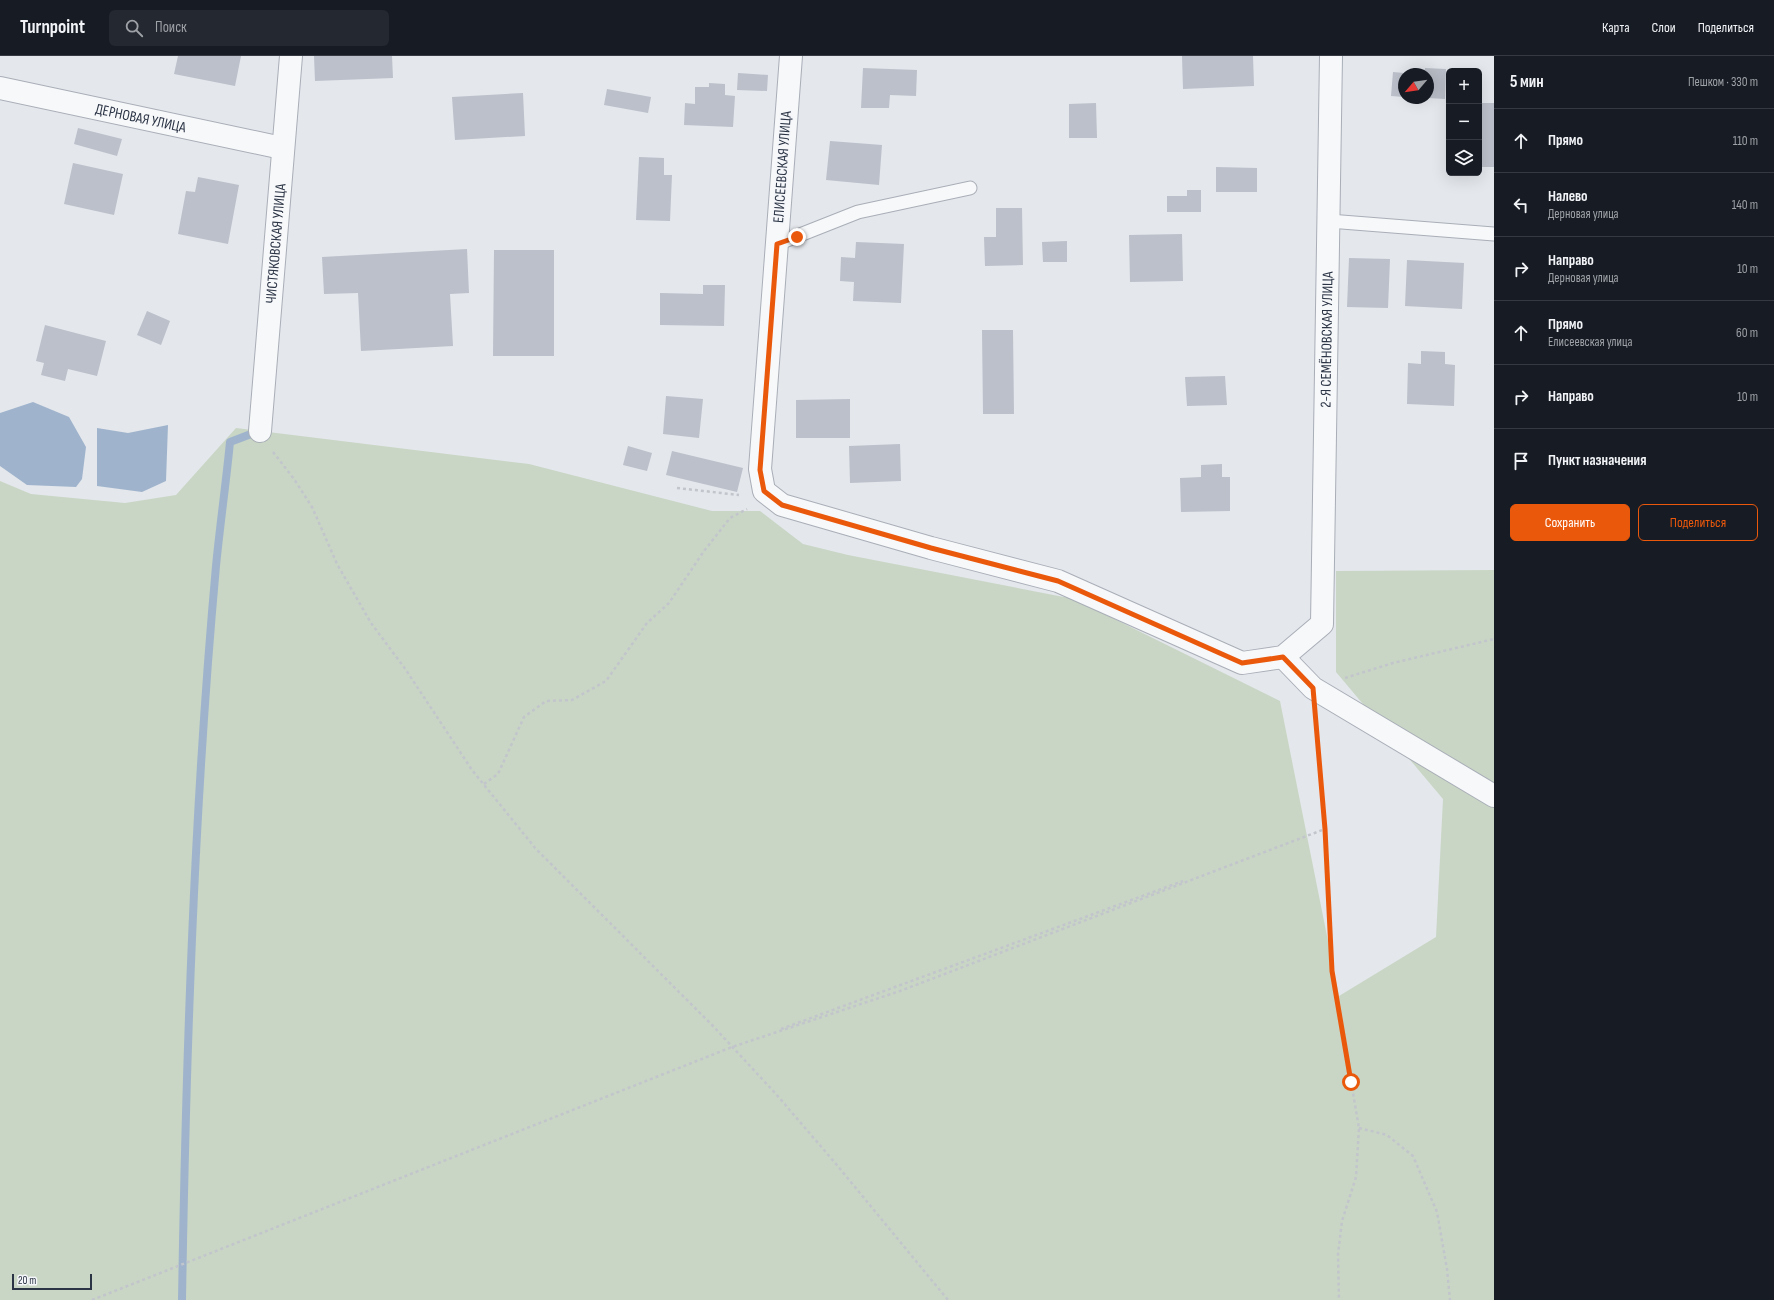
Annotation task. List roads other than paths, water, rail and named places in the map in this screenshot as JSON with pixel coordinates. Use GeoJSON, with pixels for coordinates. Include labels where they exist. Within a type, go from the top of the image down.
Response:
{"type":"FeatureCollection","features":[{"type":"Feature","properties":{"kind":"street","name":"ЧИСТЯКОВСКАЯ УЛИЦА"},"geometry":{"type":"LineString","coordinates":[[260,431],[282,148],[291,56]]}},
{"type":"Feature","properties":{"kind":"street","name":"ЕЛИСЕЕВСКАЯ УЛИЦА"},"geometry":{"type":"LineString","coordinates":[[790,56],[760,470],[762,494],[782,505],[931,548],[1058,581],[1242,663],[1283,657]]}},
{"type":"Feature","properties":{"kind":"street","name":"2-Я СЕМЁНОВСКАЯ УЛИЦА"},"geometry":{"type":"LineString","coordinates":[[1283,657],[1322,624],[1331,56]]}},
{"type":"Feature","properties":{"kind":"street","name":"ДЕРНОВАЯ УЛИЦА"},"geometry":{"type":"LineString","coordinates":[[0,88],[282,148]]}},
{"type":"Feature","properties":{"kind":"street"},"geometry":{"type":"LineString","coordinates":[[1283,657],[1313,688],[1494,796]]}},
{"type":"Feature","properties":{"kind":"lane"},"geometry":{"type":"LineString","coordinates":[[777,244],[858,212],[970,188]]}},
{"type":"Feature","properties":{"kind":"lane"},"geometry":{"type":"LineString","coordinates":[[1329,221],[1494,234]]}},
{"type":"Feature","properties":{"kind":"water"},"geometry":{"type":"Polygon","coordinates":[[[33,402],[69,417],[86,447],[82,479],[76,487],[27,485],[0,466],[0,413],[33,402]]]}},
{"type":"Feature","properties":{"kind":"water"},"geometry":{"type":"Polygon","coordinates":[[[168,425],[166,481],[142,492],[97,486],[97,428],[128,433],[168,425]]]}},
{"type":"Feature","properties":{"kind":"waterway"},"geometry":{"type":"LineString","coordinates":[[182,1300],[192,933],[202,749],[216,566],[230,442],[259,431]]}}]}
